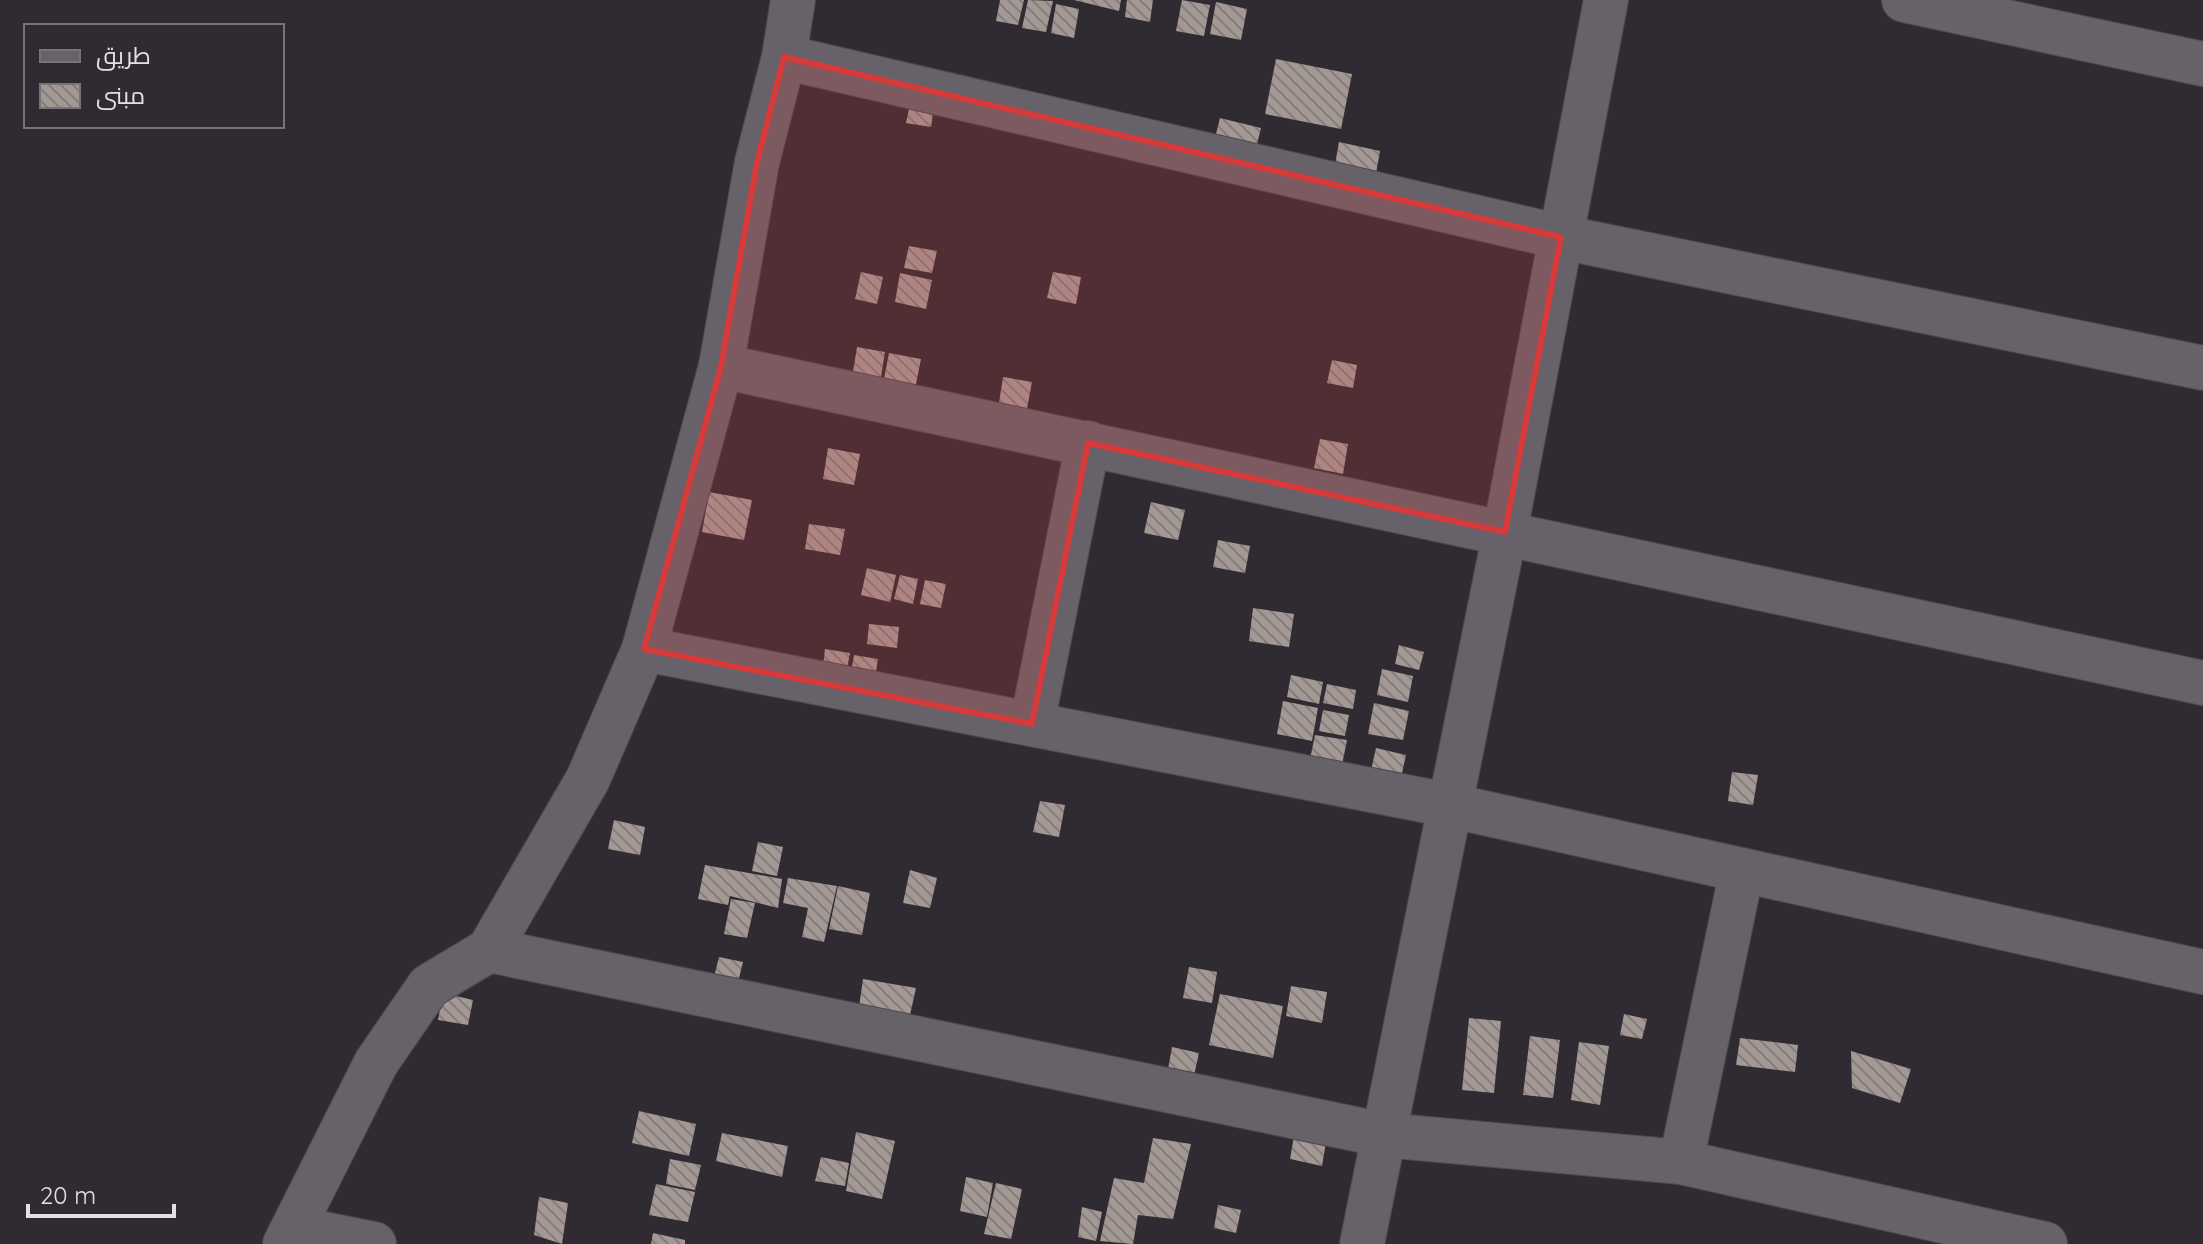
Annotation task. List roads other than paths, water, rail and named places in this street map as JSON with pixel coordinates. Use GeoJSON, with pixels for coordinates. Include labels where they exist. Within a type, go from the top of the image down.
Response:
{"type":"FeatureCollection","features":[{"type":"Feature","properties":{"kind":"street"},"geometry":{"type":"LineString","coordinates":[[374,1244],[290,1236],[376,1063],[429,986],[489,950],[588,779],[644,649],[721,366],[757,162],[784,57],[793,0]]}},
{"type":"Feature","properties":{"kind":"street"},"geometry":{"type":"LineString","coordinates":[[1362,1244],[1505,532],[1606,0]]}},
{"type":"Feature","properties":{"kind":"street"},"geometry":{"type":"LineString","coordinates":[[1904,0],[2203,64]]}},
{"type":"Feature","properties":{"kind":"street"},"geometry":{"type":"LineString","coordinates":[[784,57],[1561,237],[2203,368]]}},
{"type":"Feature","properties":{"kind":"street"},"geometry":{"type":"LineString","coordinates":[[721,366],[2203,683]]}},
{"type":"Feature","properties":{"kind":"street"},"geometry":{"type":"LineString","coordinates":[[1032,724],[1088,443]]}},
{"type":"Feature","properties":{"kind":"street"},"geometry":{"type":"LineString","coordinates":[[644,649],[1448,805],[2203,972]]}},
{"type":"Feature","properties":{"kind":"street"},"geometry":{"type":"LineString","coordinates":[[1681,1162],[1742,870]]}},
{"type":"Feature","properties":{"kind":"street"},"geometry":{"type":"LineString","coordinates":[[489,950],[1384,1135],[1681,1162],[2045,1244]]}}]}
